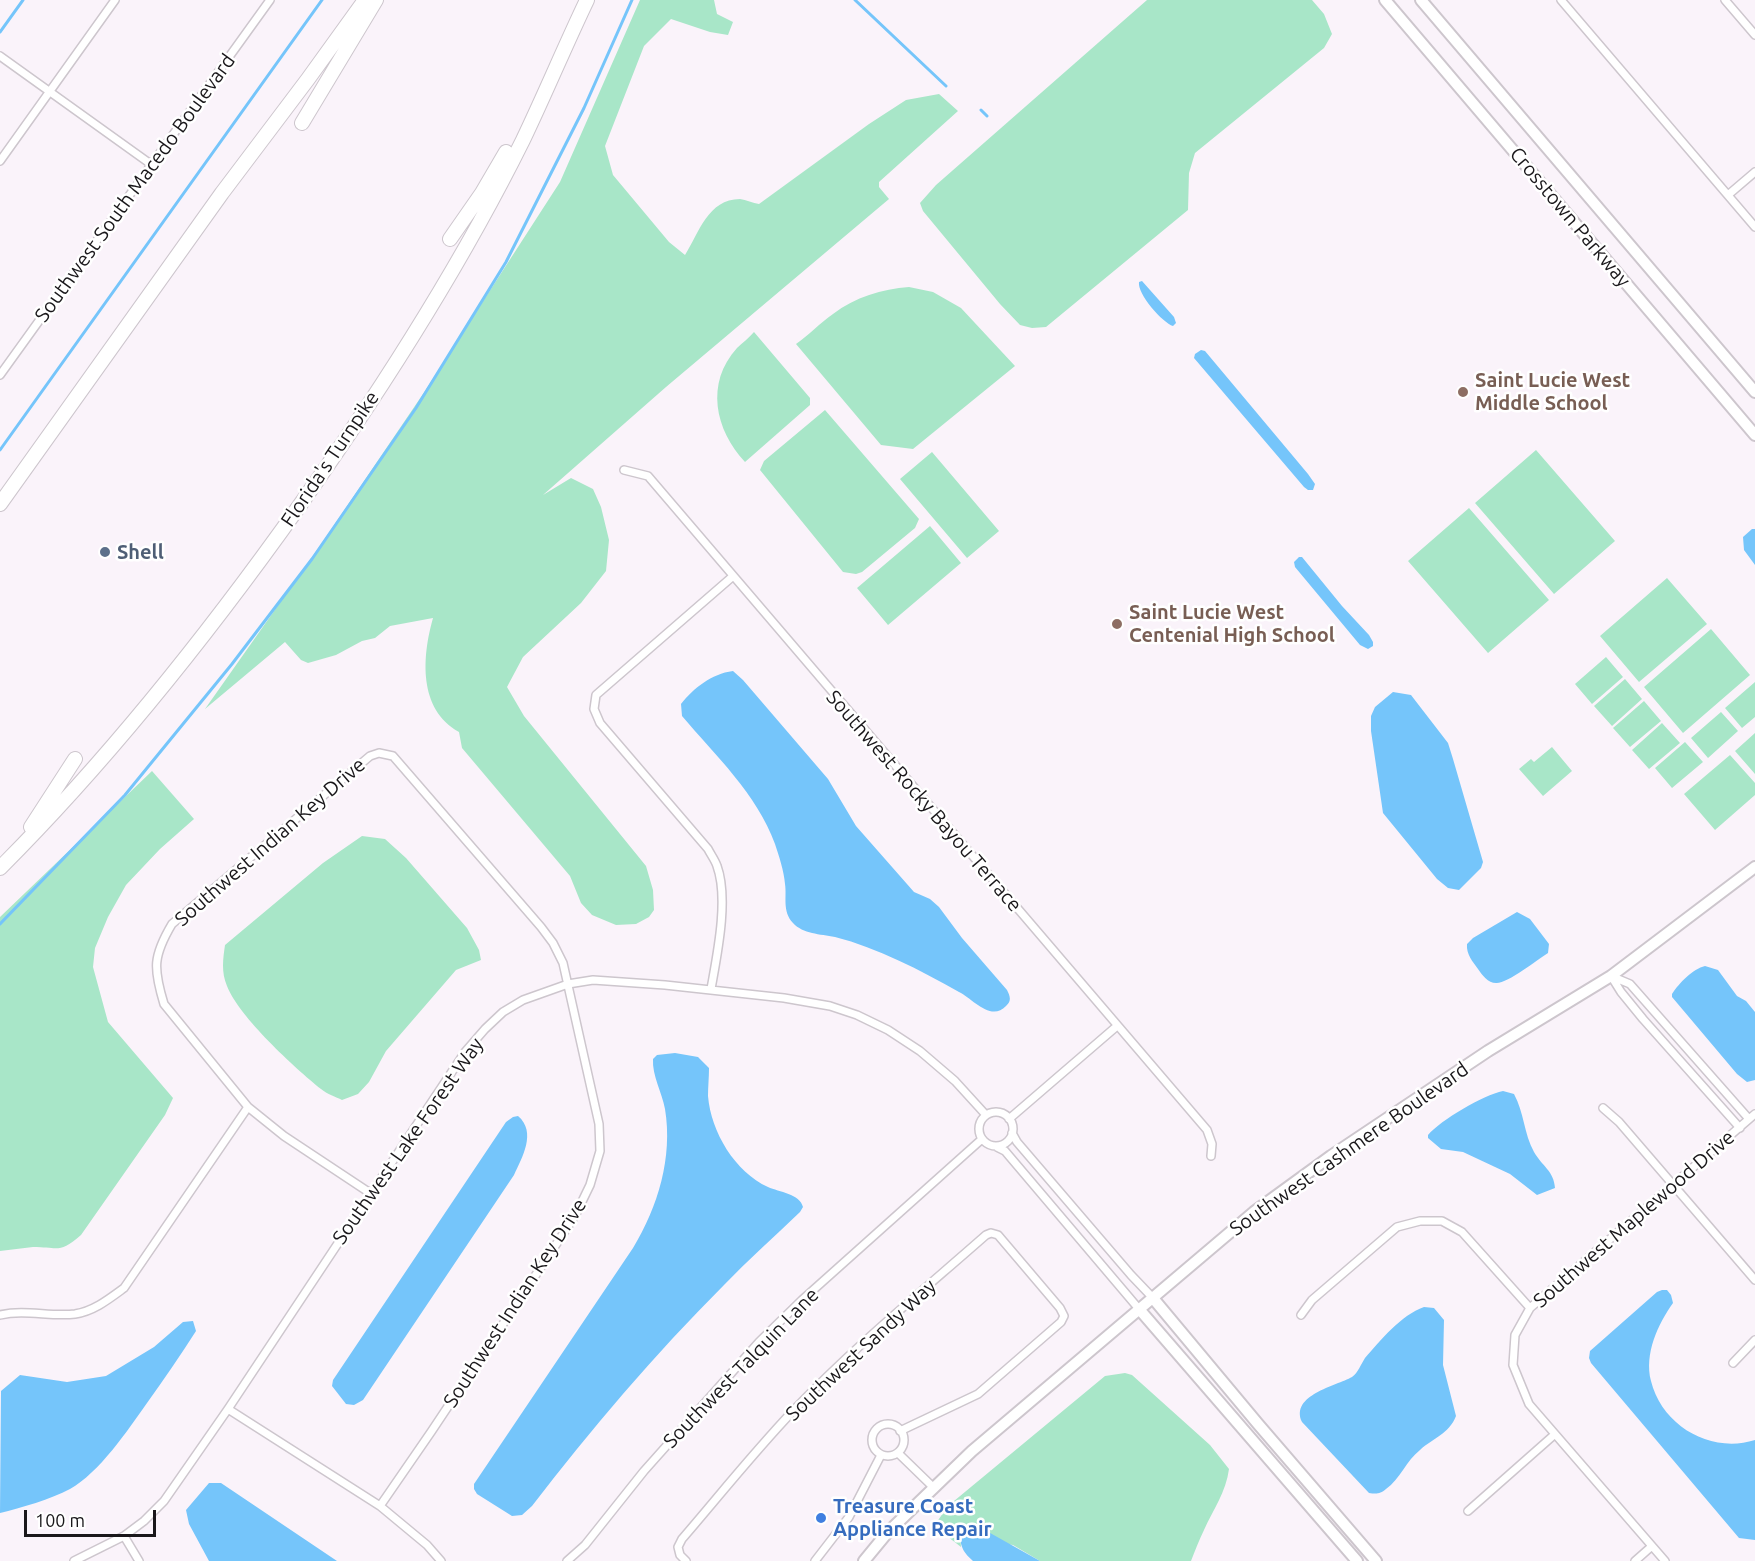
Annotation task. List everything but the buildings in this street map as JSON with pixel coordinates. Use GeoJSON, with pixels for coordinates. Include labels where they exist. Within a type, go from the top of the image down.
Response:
{"type":"FeatureCollection","features":[{"type":"Feature","properties":{"kind":"highway"},"geometry":{"type":"LineString","coordinates":[[0,504],[222,193],[365,0]]}},
{"type":"Feature","properties":{"kind":"highway"},"geometry":{"type":"LineString","coordinates":[[302,123],[376,0]]}},
{"type":"Feature","properties":{"kind":"highway","name":"Florida's Turnpike"},"geometry":{"type":"LineString","coordinates":[[0,867],[44,824],[176,672],[257,566],[347,438],[460,255],[522,140],[587,0]]}},
{"type":"Feature","properties":{"kind":"highway"},"geometry":{"type":"LineString","coordinates":[[450,239],[540,101]]}},
{"type":"Feature","properties":{"kind":"highway"},"geometry":{"type":"LineString","coordinates":[[0,867],[36,820],[75,759]]}},
{"type":"Feature","properties":{"kind":"street"},"geometry":{"type":"LineString","coordinates":[[0,161],[116,0]]}},
{"type":"Feature","properties":{"kind":"street","name":"Southwest South Macedo Boulevard"},"geometry":{"type":"LineString","coordinates":[[0,375],[270,0]]}},
{"type":"Feature","properties":{"kind":"street","name":"Crosstown Parkway"},"geometry":{"type":"LineString","coordinates":[[1385,0],[1755,435]]}},
{"type":"Feature","properties":{"kind":"street","name":"Crosstown Parkway"},"geometry":{"type":"LineString","coordinates":[[1421,0],[1755,392]]}},
{"type":"Feature","properties":{"kind":"street"},"geometry":{"type":"LineString","coordinates":[[1561,0],[1755,226]]}},
{"type":"Feature","properties":{"kind":"street"},"geometry":{"type":"LineString","coordinates":[[1725,0],[1755,35]]}},
{"type":"Feature","properties":{"kind":"street"},"geometry":{"type":"LineString","coordinates":[[0,56],[152,165]]}},
{"type":"Feature","properties":{"kind":"street"},"geometry":{"type":"LineString","coordinates":[[1728,195],[1755,172]]}},
{"type":"Feature","properties":{"kind":"street","name":"Southwest Rocky Bayou Terrace"},"geometry":{"type":"LineString","coordinates":[[624,470],[648,476],[1207,1130],[1212,1144],[1211,1156]]}},
{"type":"Feature","properties":{"kind":"street"},"geometry":{"type":"LineString","coordinates":[[711,989],[721,931],[721,889],[717,867],[708,849],[600,723],[594,709],[596,695],[732,577]]}},
{"type":"Feature","properties":{"kind":"street","name":"Southwest Indian Key Drive"},"geometry":{"type":"LineString","coordinates":[[370,1193],[284,1136],[248,1107],[164,1004],[155,963],[161,942],[172,924],[370,756],[379,753],[393,756],[554,943],[563,963],[599,1124],[600,1151],[590,1185],[568,1226],[380,1506]]}},
{"type":"Feature","properties":{"kind":"street","name":"Southwest Cashmere Boulevard"},"geometry":{"type":"LineString","coordinates":[[864,1561],[887,1533],[972,1451],[1254,1212],[1331,1156],[1488,1051],[1611,976],[1755,867]]}},
{"type":"Feature","properties":{"kind":"street"},"geometry":{"type":"LineString","coordinates":[[1611,976],[1630,984],[1752,1117]]}},
{"type":"Feature","properties":{"kind":"street"},"geometry":{"type":"LineString","coordinates":[[1611,976],[1643,1019],[1740,1128]]}},
{"type":"Feature","properties":{"kind":"street","name":"Southwest Lake Forest Way"},"geometry":{"type":"LineString","coordinates":[[74,1561],[124,1536],[144,1521],[164,1501],[228,1409],[450,1073],[485,1029],[504,1012],[523,1000],[568,984],[593,980],[711,989],[830,1006],[857,1015],[888,1030],[920,1051],[956,1081],[987,1115]]}},
{"type":"Feature","properties":{"kind":"street"},"geometry":{"type":"LineString","coordinates":[[1009,1119],[1117,1026]]}},
{"type":"Feature","properties":{"kind":"street"},"geometry":{"type":"LineString","coordinates":[[0,1315],[74,1314],[107,1301],[124,1288],[248,1107]]}},
{"type":"Feature","properties":{"kind":"street"},"geometry":{"type":"LineString","coordinates":[[1603,1108],[1619,1122],[1755,1280]]}},
{"type":"Feature","properties":{"kind":"street"},"geometry":{"type":"LineString","coordinates":[[995,1112],[1001,1113],[1009,1119],[1012,1133],[1008,1142],[991,1146],[982,1139],[979,1134],[979,1124],[987,1115],[995,1112]]}},
{"type":"Feature","properties":{"kind":"street","name":"Southwest Maplewood Drive"},"geometry":{"type":"LineString","coordinates":[[1665,1561],[1529,1404],[1513,1365],[1515,1335],[1530,1308],[1752,1117]]}},
{"type":"Feature","properties":{"kind":"street"},"geometry":{"type":"LineString","coordinates":[[1012,1133],[1064,1198],[1152,1297],[1376,1561]]}},
{"type":"Feature","properties":{"kind":"street","name":"Southwest Talquin Lane"},"geometry":{"type":"LineString","coordinates":[[567,1561],[585,1545],[644,1471],[759,1342],[802,1299],[982,1139]]}},
{"type":"Feature","properties":{"kind":"street"},"geometry":{"type":"LineString","coordinates":[[997,1146],[1005,1151],[1138,1309],[1357,1561]]}},
{"type":"Feature","properties":{"kind":"street"},"geometry":{"type":"LineString","coordinates":[[1055,1210],[1058,1201],[1064,1198]]}},
{"type":"Feature","properties":{"kind":"street"},"geometry":{"type":"LineString","coordinates":[[1301,1315],[1312,1300],[1396,1227],[1420,1221],[1443,1221],[1462,1232],[1530,1308]]}},
{"type":"Feature","properties":{"kind":"street","name":"Southwest Sandy Way"},"geometry":{"type":"LineString","coordinates":[[686,1561],[680,1555],[678,1547],[682,1539],[794,1411],[854,1351],[986,1235],[991,1233],[998,1235],[1060,1308],[1064,1316],[1061,1322],[978,1394],[900,1431]]}},
{"type":"Feature","properties":{"kind":"street"},"geometry":{"type":"LineString","coordinates":[[1733,1363],[1755,1340]]}},
{"type":"Feature","properties":{"kind":"street"},"geometry":{"type":"LineString","coordinates":[[228,1409],[380,1506],[427,1545],[441,1561]]}},
{"type":"Feature","properties":{"kind":"street"},"geometry":{"type":"LineString","coordinates":[[887,1425],[896,1427],[900,1431],[904,1443],[898,1453],[888,1456],[881,1455],[873,1445],[872,1440],[876,1431],[887,1425]]}},
{"type":"Feature","properties":{"kind":"street"},"geometry":{"type":"LineString","coordinates":[[1468,1511],[1554,1435]]}},
{"type":"Feature","properties":{"kind":"street"},"geometry":{"type":"LineString","coordinates":[[898,1453],[933,1487]]}},
{"type":"Feature","properties":{"kind":"street"},"geometry":{"type":"LineString","coordinates":[[815,1561],[849,1517],[881,1455]]}},
{"type":"Feature","properties":{"kind":"street"},"geometry":{"type":"LineString","coordinates":[[124,1536],[139,1561]]}},
{"type":"Feature","properties":{"kind":"street"},"geometry":{"type":"LineString","coordinates":[[1635,1561],[1652,1546]]}},
{"type":"Feature","properties":{"kind":"green space"},"geometry":{"type":"Polygon","coordinates":[[[640,0],[714,0],[717,14],[733,22],[728,35],[710,32],[671,19],[644,46],[605,146],[613,175],[669,242],[685,255],[706,219],[720,205],[740,199],[759,204],[906,100],[939,94],[958,111],[879,182],[879,187],[889,199],[666,387],[543,495],[571,478],[593,489],[601,507],[609,540],[606,571],[581,603],[523,657],[507,687],[524,716],[646,866],[653,890],[654,910],[649,917],[636,924],[616,925],[592,915],[581,903],[570,876],[462,748],[459,732],[436,710],[426,681],[427,649],[433,618],[390,626],[375,638],[362,641],[336,655],[308,663],[301,660],[285,642],[205,709],[425,391],[560,182],[640,0]]]}},
{"type":"Feature","properties":{"kind":"green space"},"geometry":{"type":"Polygon","coordinates":[[[1147,0],[1312,0],[1324,14],[1332,34],[1324,48],[1195,153],[1189,173],[1188,210],[1046,327],[1032,328],[1020,325],[923,211],[920,203],[936,185],[1147,0]]]}},
{"type":"Feature","properties":{"kind":"green space"},"geometry":{"type":"Polygon","coordinates":[[[909,287],[933,292],[961,308],[1015,366],[913,449],[881,445],[796,344],[850,303],[879,292],[909,287]]]}},
{"type":"Feature","properties":{"kind":"green space"},"geometry":{"type":"Polygon","coordinates":[[[754,332],[810,398],[810,405],[745,462],[727,436],[721,421],[718,391],[727,362],[737,348],[754,332]]]}},
{"type":"Feature","properties":{"kind":"green space"},"geometry":{"type":"Polygon","coordinates":[[[825,410],[919,519],[915,528],[862,572],[856,574],[843,572],[760,470],[764,461],[825,410]]]}},
{"type":"Feature","properties":{"kind":"green space"},"geometry":{"type":"Polygon","coordinates":[[[1536,450],[1615,541],[1554,594],[1475,503],[1536,450]]]}},
{"type":"Feature","properties":{"kind":"green space"},"geometry":{"type":"Polygon","coordinates":[[[932,452],[999,531],[967,558],[900,479],[932,452]]]}},
{"type":"Feature","properties":{"kind":"green space"},"geometry":{"type":"Polygon","coordinates":[[[1469,508],[1549,600],[1488,653],[1408,561],[1469,508]]]}},
{"type":"Feature","properties":{"kind":"green space"},"geometry":{"type":"Polygon","coordinates":[[[930,526],[961,563],[888,625],[857,588],[930,526]]]}},
{"type":"Feature","properties":{"kind":"green space"},"geometry":{"type":"Polygon","coordinates":[[[1667,578],[1707,624],[1639,682],[1600,636],[1667,578]]]}},
{"type":"Feature","properties":{"kind":"green space"},"geometry":{"type":"Polygon","coordinates":[[[1711,629],[1750,675],[1683,733],[1644,687],[1711,629]]]}},
{"type":"Feature","properties":{"kind":"green space"},"geometry":{"type":"Polygon","coordinates":[[[1606,657],[1623,677],[1592,704],[1575,684],[1606,657]]]}},
{"type":"Feature","properties":{"kind":"green space"},"geometry":{"type":"Polygon","coordinates":[[[1625,679],[1642,699],[1612,726],[1594,706],[1625,679]]]}},
{"type":"Feature","properties":{"kind":"green space"},"geometry":{"type":"Polygon","coordinates":[[[1755,682],[1755,717],[1742,728],[1725,708],[1755,682]]]}},
{"type":"Feature","properties":{"kind":"green space"},"geometry":{"type":"Polygon","coordinates":[[[1644,701],[1661,721],[1630,747],[1613,728],[1644,701]]]}},
{"type":"Feature","properties":{"kind":"green space"},"geometry":{"type":"Polygon","coordinates":[[[1721,712],[1738,731],[1708,758],[1691,738],[1721,712]]]}},
{"type":"Feature","properties":{"kind":"green space"},"geometry":{"type":"Polygon","coordinates":[[[1662,723],[1680,743],[1649,769],[1632,750],[1662,723]]]}},
{"type":"Feature","properties":{"kind":"green space"},"geometry":{"type":"Polygon","coordinates":[[[1755,733],[1755,774],[1735,751],[1755,733]]]}},
{"type":"Feature","properties":{"kind":"green space"},"geometry":{"type":"Polygon","coordinates":[[[1685,742],[1703,762],[1672,788],[1655,768],[1685,742]]]}},
{"type":"Feature","properties":{"kind":"green space"},"geometry":{"type":"Polygon","coordinates":[[[1552,747],[1572,771],[1543,796],[1519,769],[1531,759],[1534,762],[1552,747]]]}},
{"type":"Feature","properties":{"kind":"green space"},"geometry":{"type":"Polygon","coordinates":[[[1730,755],[1755,783],[1755,795],[1715,830],[1684,794],[1730,755]]]}},
{"type":"Feature","properties":{"kind":"green space"},"geometry":{"type":"Polygon","coordinates":[[[152,771],[194,819],[160,849],[126,885],[108,917],[95,948],[93,967],[108,1022],[173,1098],[165,1115],[81,1235],[68,1245],[58,1248],[33,1247],[0,1251],[0,917],[152,771]]]}},
{"type":"Feature","properties":{"kind":"green space"},"geometry":{"type":"Polygon","coordinates":[[[362,836],[385,839],[406,858],[467,928],[479,950],[481,960],[456,970],[386,1051],[369,1082],[358,1094],[342,1100],[323,1091],[255,1027],[233,998],[227,986],[223,960],[225,945],[323,863],[362,836]]]}},
{"type":"Feature","properties":{"kind":"green space"},"geometry":{"type":"Polygon","coordinates":[[[1125,1373],[1132,1375],[1210,1445],[1229,1469],[1222,1493],[1191,1561],[1040,1561],[1013,1545],[960,1537],[961,1547],[934,1526],[948,1506],[1105,1376],[1125,1373]]]}},
{"type":"Feature","properties":{"kind":"water"},"geometry":{"type":"Polygon","coordinates":[[[1142,281],[1174,317],[1176,323],[1173,326],[1163,320],[1146,300],[1139,287],[1139,282],[1142,281]]]}},
{"type":"Feature","properties":{"kind":"water"},"geometry":{"type":"Polygon","coordinates":[[[1201,350],[1205,351],[1308,474],[1315,484],[1313,490],[1304,487],[1194,358],[1195,354],[1201,350]]]}},
{"type":"Feature","properties":{"kind":"water"},"geometry":{"type":"Polygon","coordinates":[[[1755,529],[1755,565],[1744,550],[1743,537],[1755,529]]]}},
{"type":"Feature","properties":{"kind":"water"},"geometry":{"type":"Polygon","coordinates":[[[1302,557],[1369,635],[1373,646],[1368,649],[1360,645],[1295,567],[1294,562],[1302,557]]]}},
{"type":"Feature","properties":{"kind":"water"},"geometry":{"type":"Polygon","coordinates":[[[733,671],[828,779],[856,826],[914,892],[930,899],[939,907],[962,938],[1007,990],[1010,998],[1006,1006],[994,1012],[982,1008],[959,992],[899,960],[867,947],[807,931],[793,923],[787,914],[784,879],[775,844],[758,808],[734,776],[682,716],[681,704],[697,687],[717,675],[733,671]]]}},
{"type":"Feature","properties":{"kind":"water"},"geometry":{"type":"Polygon","coordinates":[[[1393,692],[1411,695],[1448,743],[1483,862],[1481,868],[1459,890],[1448,888],[1437,879],[1383,813],[1371,731],[1371,716],[1375,707],[1393,692]]]}},
{"type":"Feature","properties":{"kind":"water"},"geometry":{"type":"Polygon","coordinates":[[[1517,912],[1530,919],[1549,944],[1548,953],[1507,980],[1493,983],[1483,976],[1472,961],[1467,944],[1473,938],[1517,912]]]}},
{"type":"Feature","properties":{"kind":"water"},"geometry":{"type":"Polygon","coordinates":[[[1705,966],[1718,970],[1737,996],[1746,1001],[1755,1012],[1755,1080],[1747,1082],[1737,1074],[1672,997],[1687,977],[1705,966]]]}},
{"type":"Feature","properties":{"kind":"water"},"geometry":{"type":"Polygon","coordinates":[[[675,1053],[698,1057],[709,1068],[710,1110],[720,1137],[735,1161],[756,1180],[794,1196],[803,1207],[698,1311],[648,1365],[600,1420],[532,1506],[522,1515],[512,1516],[477,1494],[474,1484],[633,1248],[650,1216],[661,1181],[667,1145],[665,1109],[654,1072],[653,1059],[657,1055],[675,1053]]]}},
{"type":"Feature","properties":{"kind":"water"},"geometry":{"type":"Polygon","coordinates":[[[1503,1091],[1514,1094],[1531,1145],[1550,1173],[1555,1188],[1537,1195],[1510,1174],[1463,1152],[1441,1149],[1428,1138],[1434,1129],[1452,1116],[1485,1097],[1503,1091]]]}},
{"type":"Feature","properties":{"kind":"water"},"geometry":{"type":"Polygon","coordinates":[[[518,1116],[524,1122],[527,1137],[524,1153],[514,1175],[363,1400],[354,1405],[346,1404],[332,1386],[333,1380],[506,1122],[518,1116]]]}},
{"type":"Feature","properties":{"kind":"water"},"geometry":{"type":"Polygon","coordinates":[[[1662,1290],[1667,1290],[1673,1303],[1662,1320],[1651,1350],[1649,1371],[1651,1381],[1666,1411],[1691,1433],[1722,1443],[1755,1440],[1755,1540],[1739,1538],[1589,1358],[1590,1351],[1662,1290]]]}},
{"type":"Feature","properties":{"kind":"water"},"geometry":{"type":"Polygon","coordinates":[[[1424,1307],[1434,1308],[1444,1320],[1443,1365],[1456,1416],[1445,1432],[1415,1454],[1391,1485],[1380,1493],[1369,1493],[1302,1422],[1300,1413],[1302,1405],[1316,1393],[1352,1377],[1365,1358],[1392,1329],[1407,1316],[1424,1307]]]}},
{"type":"Feature","properties":{"kind":"water"},"geometry":{"type":"Polygon","coordinates":[[[193,1321],[196,1331],[122,1438],[92,1473],[62,1493],[0,1513],[1,1391],[20,1375],[67,1382],[106,1376],[154,1347],[183,1322],[193,1321]]]}},
{"type":"Feature","properties":{"kind":"water"},"geometry":{"type":"Polygon","coordinates":[[[209,1483],[221,1483],[337,1561],[209,1561],[189,1524],[186,1510],[209,1483]]]}},
{"type":"Feature","properties":{"kind":"water"},"geometry":{"type":"Polygon","coordinates":[[[974,1528],[983,1529],[1040,1561],[973,1561],[963,1550],[960,1537],[974,1528]]]}},
{"type":"Feature","properties":{"kind":"waterway"},"geometry":{"type":"LineString","coordinates":[[0,32],[23,0]]}},
{"type":"Feature","properties":{"kind":"waterway"},"geometry":{"type":"LineString","coordinates":[[0,450],[322,0]]}},
{"type":"Feature","properties":{"kind":"waterway"},"geometry":{"type":"LineString","coordinates":[[0,924],[125,795],[232,664],[312,559],[416,408],[506,262],[584,108],[632,0]]}},
{"type":"Feature","properties":{"kind":"waterway"},"geometry":{"type":"LineString","coordinates":[[855,0],[946,86]]}},
{"type":"Feature","properties":{"kind":"waterway"},"geometry":{"type":"LineString","coordinates":[[981,110],[987,116]]}},
{"type":"Feature","properties":{"kind":"place","name":"Saint Lucie West Middle School"},"geometry":{"type":"Point","coordinates":[1463,392]}},
{"type":"Feature","properties":{"kind":"place","name":"Shell"},"geometry":{"type":"Point","coordinates":[105,552]}},
{"type":"Feature","properties":{"kind":"place","name":"Saint Lucie West Centenial High School"},"geometry":{"type":"Point","coordinates":[1117,624]}},
{"type":"Feature","properties":{"kind":"place","name":"Treasure Coast Appliance Repair"},"geometry":{"type":"Point","coordinates":[821,1518]}}]}
